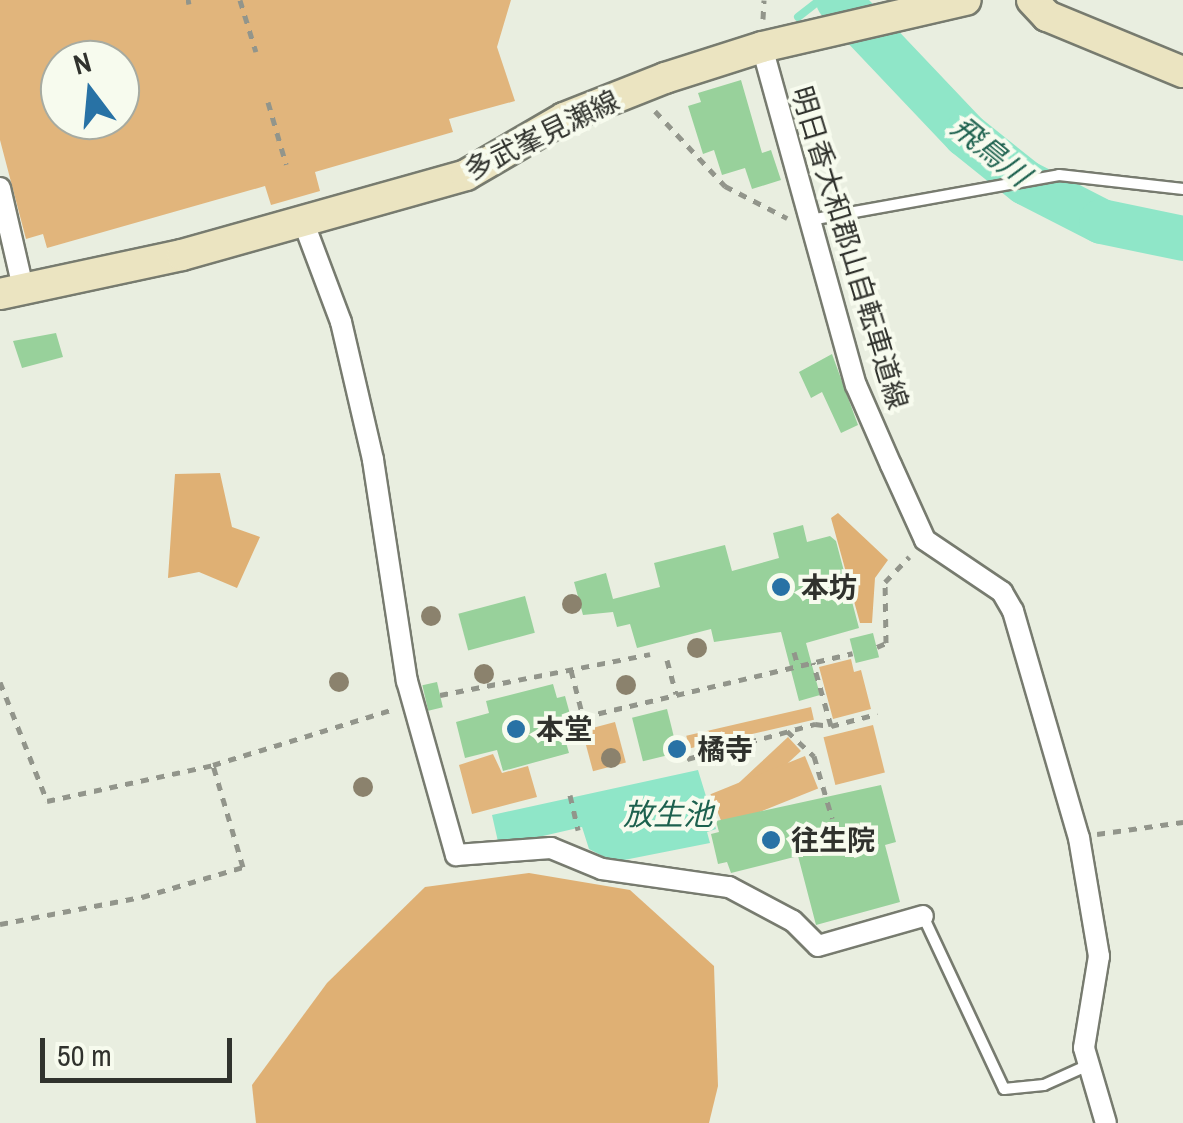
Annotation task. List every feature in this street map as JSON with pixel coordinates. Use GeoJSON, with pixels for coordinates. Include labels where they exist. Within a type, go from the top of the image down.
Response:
{"type":"FeatureCollection","features":[{"type":"Feature","properties":{"kind":"main road","name":"多武峯見瀬線"},"geometry":{"type":"LineString","coordinates":[[12,293],[303,222],[466,175],[564,118],[636,90],[762,47],[966,0]]}},
{"type":"Feature","properties":{"kind":"main road"},"geometry":{"type":"LineString","coordinates":[[1032,0],[1047,16],[1183,72]]}},
{"type":"Feature","properties":{"kind":"street","name":"明日香大和郡山自転車道線"},"geometry":{"type":"LineString","coordinates":[[762,47],[856,384],[925,540]]}},
{"type":"Feature","properties":{"kind":"street"},"geometry":{"type":"LineString","coordinates":[[0,188],[12,293]]}},
{"type":"Feature","properties":{"kind":"street"},"geometry":{"type":"LineString","coordinates":[[303,222],[341,322],[373,460],[413,702],[456,854],[551,848],[602,869],[729,887],[793,922],[818,946],[923,916]]}},
{"type":"Feature","properties":{"kind":"street"},"geometry":{"type":"LineString","coordinates":[[925,540],[1002,592],[1012,611],[1079,838],[1099,956],[1086,1066],[1106,1123]]}},
{"type":"Feature","properties":{"kind":"lane"},"geometry":{"type":"LineString","coordinates":[[810,220],[994,190],[1052,176],[1183,189]]}},
{"type":"Feature","properties":{"kind":"lane"},"geometry":{"type":"LineString","coordinates":[[923,916],[1004,1090],[1044,1085],[1086,1066]]}},
{"type":"Feature","properties":{"kind":"path"},"geometry":{"type":"LineString","coordinates":[[240,0],[256,52]]}},
{"type":"Feature","properties":{"kind":"path"},"geometry":{"type":"LineString","coordinates":[[636,90],[724,186],[778,218],[810,220]]}},
{"type":"Feature","properties":{"kind":"path"},"geometry":{"type":"LineString","coordinates":[[268,102],[286,164]]}},
{"type":"Feature","properties":{"kind":"path"},"geometry":{"type":"LineString","coordinates":[[876,646],[886,643],[885,582],[925,540]]}},
{"type":"Feature","properties":{"kind":"path"},"geometry":{"type":"LineString","coordinates":[[794,652],[798,666]]}},
{"type":"Feature","properties":{"kind":"path"},"geometry":{"type":"LineString","coordinates":[[571,670],[583,716],[854,653]]}},
{"type":"Feature","properties":{"kind":"path"},"geometry":{"type":"LineString","coordinates":[[440,695],[650,654]]}},
{"type":"Feature","properties":{"kind":"path"},"geometry":{"type":"LineString","coordinates":[[667,660],[676,694]]}},
{"type":"Feature","properties":{"kind":"path"},"geometry":{"type":"LineString","coordinates":[[813,662],[831,726]]}},
{"type":"Feature","properties":{"kind":"path"},"geometry":{"type":"LineString","coordinates":[[0,682],[47,801],[213,765],[413,702]]}},
{"type":"Feature","properties":{"kind":"path"},"geometry":{"type":"LineString","coordinates":[[687,759],[787,732],[877,714]]}},
{"type":"Feature","properties":{"kind":"path"},"geometry":{"type":"LineString","coordinates":[[787,732],[814,756],[832,818]]}},
{"type":"Feature","properties":{"kind":"path"},"geometry":{"type":"LineString","coordinates":[[0,924],[142,898],[242,867],[213,765]]}},
{"type":"Feature","properties":{"kind":"path"},"geometry":{"type":"LineString","coordinates":[[570,795],[578,830]]}},
{"type":"Feature","properties":{"kind":"path"},"geometry":{"type":"LineString","coordinates":[[1079,838],[1183,822]]}},
{"type":"Feature","properties":{"kind":"shaded area"},"geometry":{"type":"Polygon","coordinates":[[[0,0],[511,0],[497,47],[515,101],[449,119],[453,132],[315,172],[320,191],[271,205],[265,186],[47,248],[43,234],[26,239],[0,140],[0,0]]]}},
{"type":"Feature","properties":{"kind":"shaded area"},"geometry":{"type":"Polygon","coordinates":[[[220,473],[232,527],[260,537],[237,588],[199,572],[168,578],[175,474],[220,473]]]}},
{"type":"Feature","properties":{"kind":"shaded area"},"geometry":{"type":"Polygon","coordinates":[[[838,513],[888,560],[875,578],[872,623],[860,623],[831,518],[838,513]]]}},
{"type":"Feature","properties":{"kind":"shaded area"},"geometry":{"type":"Polygon","coordinates":[[[851,659],[854,672],[861,670],[871,709],[833,719],[819,667],[851,659]]]}},
{"type":"Feature","properties":{"kind":"shaded area"},"geometry":{"type":"Polygon","coordinates":[[[811,707],[814,720],[689,748],[686,736],[811,707]]]}},
{"type":"Feature","properties":{"kind":"shaded area"},"geometry":{"type":"Polygon","coordinates":[[[615,722],[626,763],[593,771],[582,731],[615,722]]]}},
{"type":"Feature","properties":{"kind":"shaded area"},"geometry":{"type":"Polygon","coordinates":[[[873,725],[885,773],[835,785],[824,737],[873,725]]]}},
{"type":"Feature","properties":{"kind":"shaded area"},"geometry":{"type":"Polygon","coordinates":[[[788,737],[801,751],[735,812],[722,798],[788,737]]]}},
{"type":"Feature","properties":{"kind":"shaded area"},"geometry":{"type":"Polygon","coordinates":[[[493,754],[502,773],[528,766],[537,797],[472,814],[459,765],[493,754]]]}},
{"type":"Feature","properties":{"kind":"shaded area"},"geometry":{"type":"Polygon","coordinates":[[[805,756],[818,788],[724,827],[710,794],[805,756]]]}},
{"type":"Feature","properties":{"kind":"shaded area"},"geometry":{"type":"Polygon","coordinates":[[[529,873],[630,890],[714,966],[718,1086],[709,1123],[256,1123],[252,1085],[327,983],[425,887],[529,873]]]}},
{"type":"Feature","properties":{"kind":"water","name":"放生池"},"geometry":{"type":"Polygon","coordinates":[[[698,770],[716,829],[707,832],[710,843],[614,862],[589,849],[582,827],[499,846],[492,815],[698,770]]]}},
{"type":"Feature","properties":{"kind":"building"},"geometry":{"type":"Polygon","coordinates":[[[741,80],[762,153],[771,150],[781,180],[752,189],[745,168],[722,175],[714,150],[703,154],[688,106],[701,102],[698,93],[741,80]]]}},
{"type":"Feature","properties":{"kind":"building"},"geometry":{"type":"Polygon","coordinates":[[[56,333],[63,357],[22,368],[13,341],[56,333]]]}},
{"type":"Feature","properties":{"kind":"building"},"geometry":{"type":"Polygon","coordinates":[[[832,354],[858,425],[841,433],[822,392],[811,398],[799,372],[832,354]]]}},
{"type":"Feature","properties":{"kind":"building"},"geometry":{"type":"Polygon","coordinates":[[[803,525],[807,542],[830,536],[836,541],[859,628],[806,643],[820,695],[799,701],[781,632],[714,642],[711,629],[637,648],[630,624],[617,627],[613,612],[583,615],[574,582],[606,573],[613,599],[660,587],[654,563],[725,545],[732,571],[779,558],[773,533],[803,525]]]}},
{"type":"Feature","properties":{"kind":"building"},"geometry":{"type":"Polygon","coordinates":[[[525,596],[535,633],[468,651],[458,614],[525,596]]]}},
{"type":"Feature","properties":{"kind":"building"},"geometry":{"type":"Polygon","coordinates":[[[873,633],[879,657],[856,663],[850,639],[873,633]]]}},
{"type":"Feature","properties":{"kind":"building"},"geometry":{"type":"Polygon","coordinates":[[[437,682],[443,707],[428,711],[422,685],[437,682]]]}},
{"type":"Feature","properties":{"kind":"building","name":"本堂"},"geometry":{"type":"Polygon","coordinates":[[[553,684],[557,698],[565,696],[576,736],[565,739],[569,753],[503,771],[497,750],[465,758],[456,722],[489,713],[486,701],[553,684]]]}},
{"type":"Feature","properties":{"kind":"building"},"geometry":{"type":"Polygon","coordinates":[[[667,709],[678,753],[643,761],[632,718],[667,709]]]}},
{"type":"Feature","properties":{"kind":"building"},"geometry":{"type":"Polygon","coordinates":[[[881,785],[896,842],[885,845],[900,902],[816,925],[798,856],[731,873],[727,862],[718,864],[711,834],[719,832],[716,821],[881,785]]]}},
{"type":"Feature","properties":{"kind":"waterway"},"geometry":{"type":"LineString","coordinates":[[798,17],[820,0]]}},
{"type":"Feature","properties":{"kind":"waterway","name":"飛鳥川"},"geometry":{"type":"LineString","coordinates":[[838,0],[965,134],[1025,182],[1101,221],[1183,238]]}},
{"type":"Feature","properties":{"kind":"place","name":"本坊"},"geometry":{"type":"Point","coordinates":[781,587]}},
{"type":"Feature","properties":{"kind":"place","name":"本堂"},"geometry":{"type":"Point","coordinates":[516,729]}},
{"type":"Feature","properties":{"kind":"place","name":"橘寺"},"geometry":{"type":"Point","coordinates":[677,749]}},
{"type":"Feature","properties":{"kind":"place","name":"往生院"},"geometry":{"type":"Point","coordinates":[771,840]}}]}
